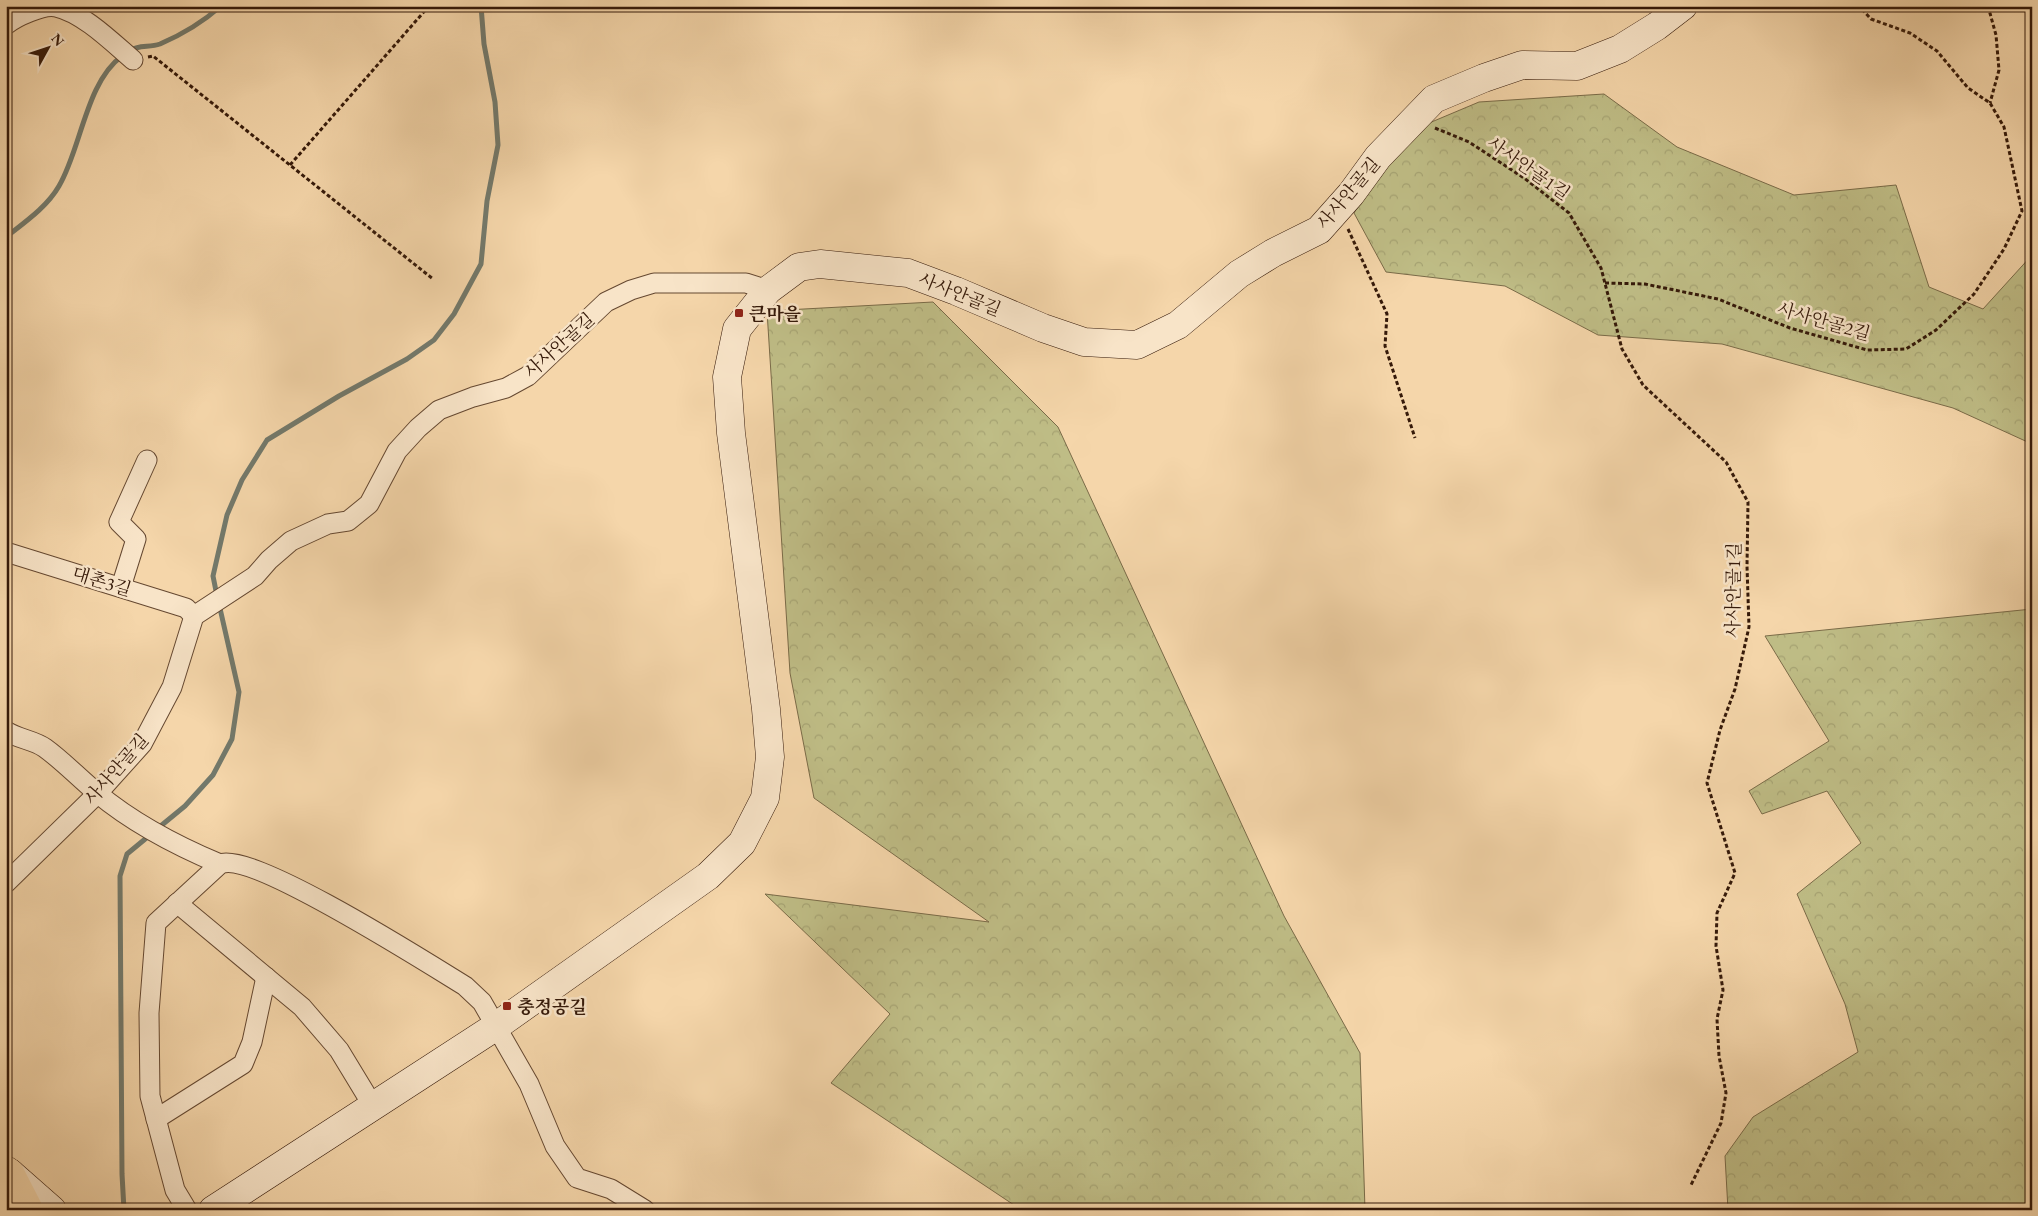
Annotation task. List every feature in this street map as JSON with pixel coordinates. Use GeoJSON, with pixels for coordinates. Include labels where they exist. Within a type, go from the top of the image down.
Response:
{"type":"FeatureCollection","features":[{"type":"Feature","properties":{"kind":"highway"},"geometry":{"type":"LineString","coordinates":[[7,1173],[29,1210]]}},
{"type":"Feature","properties":{"kind":"street"},"geometry":{"type":"LineString","coordinates":[[6,25],[12,20],[33,11],[55,6],[76,15],[133,60]]}},
{"type":"Feature","properties":{"kind":"street","name":"사사안골길"},"geometry":{"type":"LineString","coordinates":[[6,883],[97,794],[142,744],[172,687],[200,612],[255,576],[269,560],[291,541],[328,524],[348,520],[369,504],[397,451],[418,428],[440,410],[473,397],[506,388],[528,376],[606,302],[631,290],[654,283],[746,283],[768,290],[798,267],[820,264],[908,273],[1043,328],[1084,342],[1137,345],[1178,326],[1239,274],[1273,253],[1319,230],[1339,208],[1378,157],[1434,99],[1484,78],[1522,65],[1577,66],[1620,49],[1657,26],[1683,6]]}},
{"type":"Feature","properties":{"kind":"street"},"geometry":{"type":"LineString","coordinates":[[213,1210],[495,1027],[708,876],[742,843],[764,798],[770,757],[766,709],[731,433],[727,377],[737,329],[768,290]]}},
{"type":"Feature","properties":{"kind":"street"},"geometry":{"type":"LineString","coordinates":[[121,587],[136,539],[119,522],[147,460]]}},
{"type":"Feature","properties":{"kind":"street","name":"대촌3길"},"geometry":{"type":"LineString","coordinates":[[6,552],[200,612]]}},
{"type":"Feature","properties":{"kind":"street"},"geometry":{"type":"LineString","coordinates":[[6,731],[11,735],[43,746],[97,794],[131,818],[199,855],[220,864]]}},
{"type":"Feature","properties":{"kind":"street"},"geometry":{"type":"LineString","coordinates":[[187,1210],[175,1190],[150,1096],[149,1013],[156,924],[220,864],[226,862],[259,871],[307,893],[465,986],[482,1002],[529,1084],[555,1146],[577,1178],[611,1189],[645,1210]]}},
{"type":"Feature","properties":{"kind":"street"},"geometry":{"type":"LineString","coordinates":[[177,903],[302,1007],[333,1043],[373,1106]]}},
{"type":"Feature","properties":{"kind":"street"},"geometry":{"type":"LineString","coordinates":[[156,1119],[243,1064],[252,1042],[266,977]]}},
{"type":"Feature","properties":{"kind":"street"},"geometry":{"type":"LineString","coordinates":[[7,1173],[52,1210]]}},
{"type":"Feature","properties":{"kind":"path"},"geometry":{"type":"LineString","coordinates":[[290,165],[429,6]]}},
{"type":"Feature","properties":{"kind":"path","name":"사사안골2길"},"geometry":{"type":"LineString","coordinates":[[1605,283],[1645,284],[1718,299],[1790,328],[1866,350],[1906,348],[1936,330],[1974,294],[2004,249],[2022,211],[2004,127],[1990,103],[1968,88],[1937,51],[1910,32],[1871,19],[1859,6]]}},
{"type":"Feature","properties":{"kind":"path"},"geometry":{"type":"LineString","coordinates":[[1988,6],[1996,35],[1999,70],[1990,103]]}},
{"type":"Feature","properties":{"kind":"path"},"geometry":{"type":"LineString","coordinates":[[133,60],[153,56],[433,279]]}},
{"type":"Feature","properties":{"kind":"path","name":"사사안골1길"},"geometry":{"type":"LineString","coordinates":[[1415,119],[1469,142],[1524,178],[1569,213],[1601,268],[1622,349],[1643,385],[1726,462],[1748,502],[1747,566],[1749,627],[1736,689],[1720,730],[1707,783],[1735,873],[1717,913],[1716,946],[1723,990],[1716,1019],[1719,1056],[1726,1093],[1721,1122],[1691,1185]]}},
{"type":"Feature","properties":{"kind":"path"},"geometry":{"type":"LineString","coordinates":[[1339,208],[1387,314],[1385,346],[1415,438]]}},
{"type":"Feature","properties":{"kind":"green space"},"geometry":{"type":"Polygon","coordinates":[[[1604,94],[1677,147],[1794,195],[1896,185],[1929,287],[1983,309],[2032,255],[2032,444],[1953,408],[1722,344],[1598,335],[1505,286],[1386,272],[1354,213],[1403,134],[1479,102],[1604,94]]]}},
{"type":"Feature","properties":{"kind":"green space"},"geometry":{"type":"Polygon","coordinates":[[[933,302],[1058,427],[1284,916],[1360,1053],[1365,1210],[1018,1210],[1014,1205],[831,1083],[890,1014],[765,894],[989,922],[814,798],[790,673],[767,311],[933,302]]]}},
{"type":"Feature","properties":{"kind":"green space"},"geometry":{"type":"Polygon","coordinates":[[[2032,609],[2032,1210],[1728,1210],[1725,1156],[1753,1117],[1858,1052],[1845,1004],[1797,894],[1861,843],[1827,791],[1762,814],[1749,791],[1829,741],[1765,636],[2032,609]]]}},
{"type":"Feature","properties":{"kind":"waterway"},"geometry":{"type":"LineString","coordinates":[[129,51],[160,44],[184,32],[221,6]]}},
{"type":"Feature","properties":{"kind":"waterway"},"geometry":{"type":"LineString","coordinates":[[217,596],[213,576],[227,515],[242,480],[267,440],[339,396],[407,359],[434,340],[454,314],[481,264],[487,201],[498,145],[495,102],[484,44],[481,6]]}},
{"type":"Feature","properties":{"kind":"waterway"},"geometry":{"type":"LineString","coordinates":[[6,237],[28,220],[54,194],[67,171],[85,117],[100,82],[122,56]]}},
{"type":"Feature","properties":{"kind":"waterway"},"geometry":{"type":"LineString","coordinates":[[157,829],[185,806],[213,775],[232,739],[239,692],[219,604]]}},
{"type":"Feature","properties":{"kind":"waterway"},"geometry":{"type":"LineString","coordinates":[[124,1210],[122,1174],[120,876],[127,854],[150,835]]}},
{"type":"Feature","properties":{"kind":"place","name":"큰마을"},"geometry":{"type":"Point","coordinates":[739,313]}},
{"type":"Feature","properties":{"kind":"place","name":"충정공길"},"geometry":{"type":"Point","coordinates":[507,1006]}}]}
